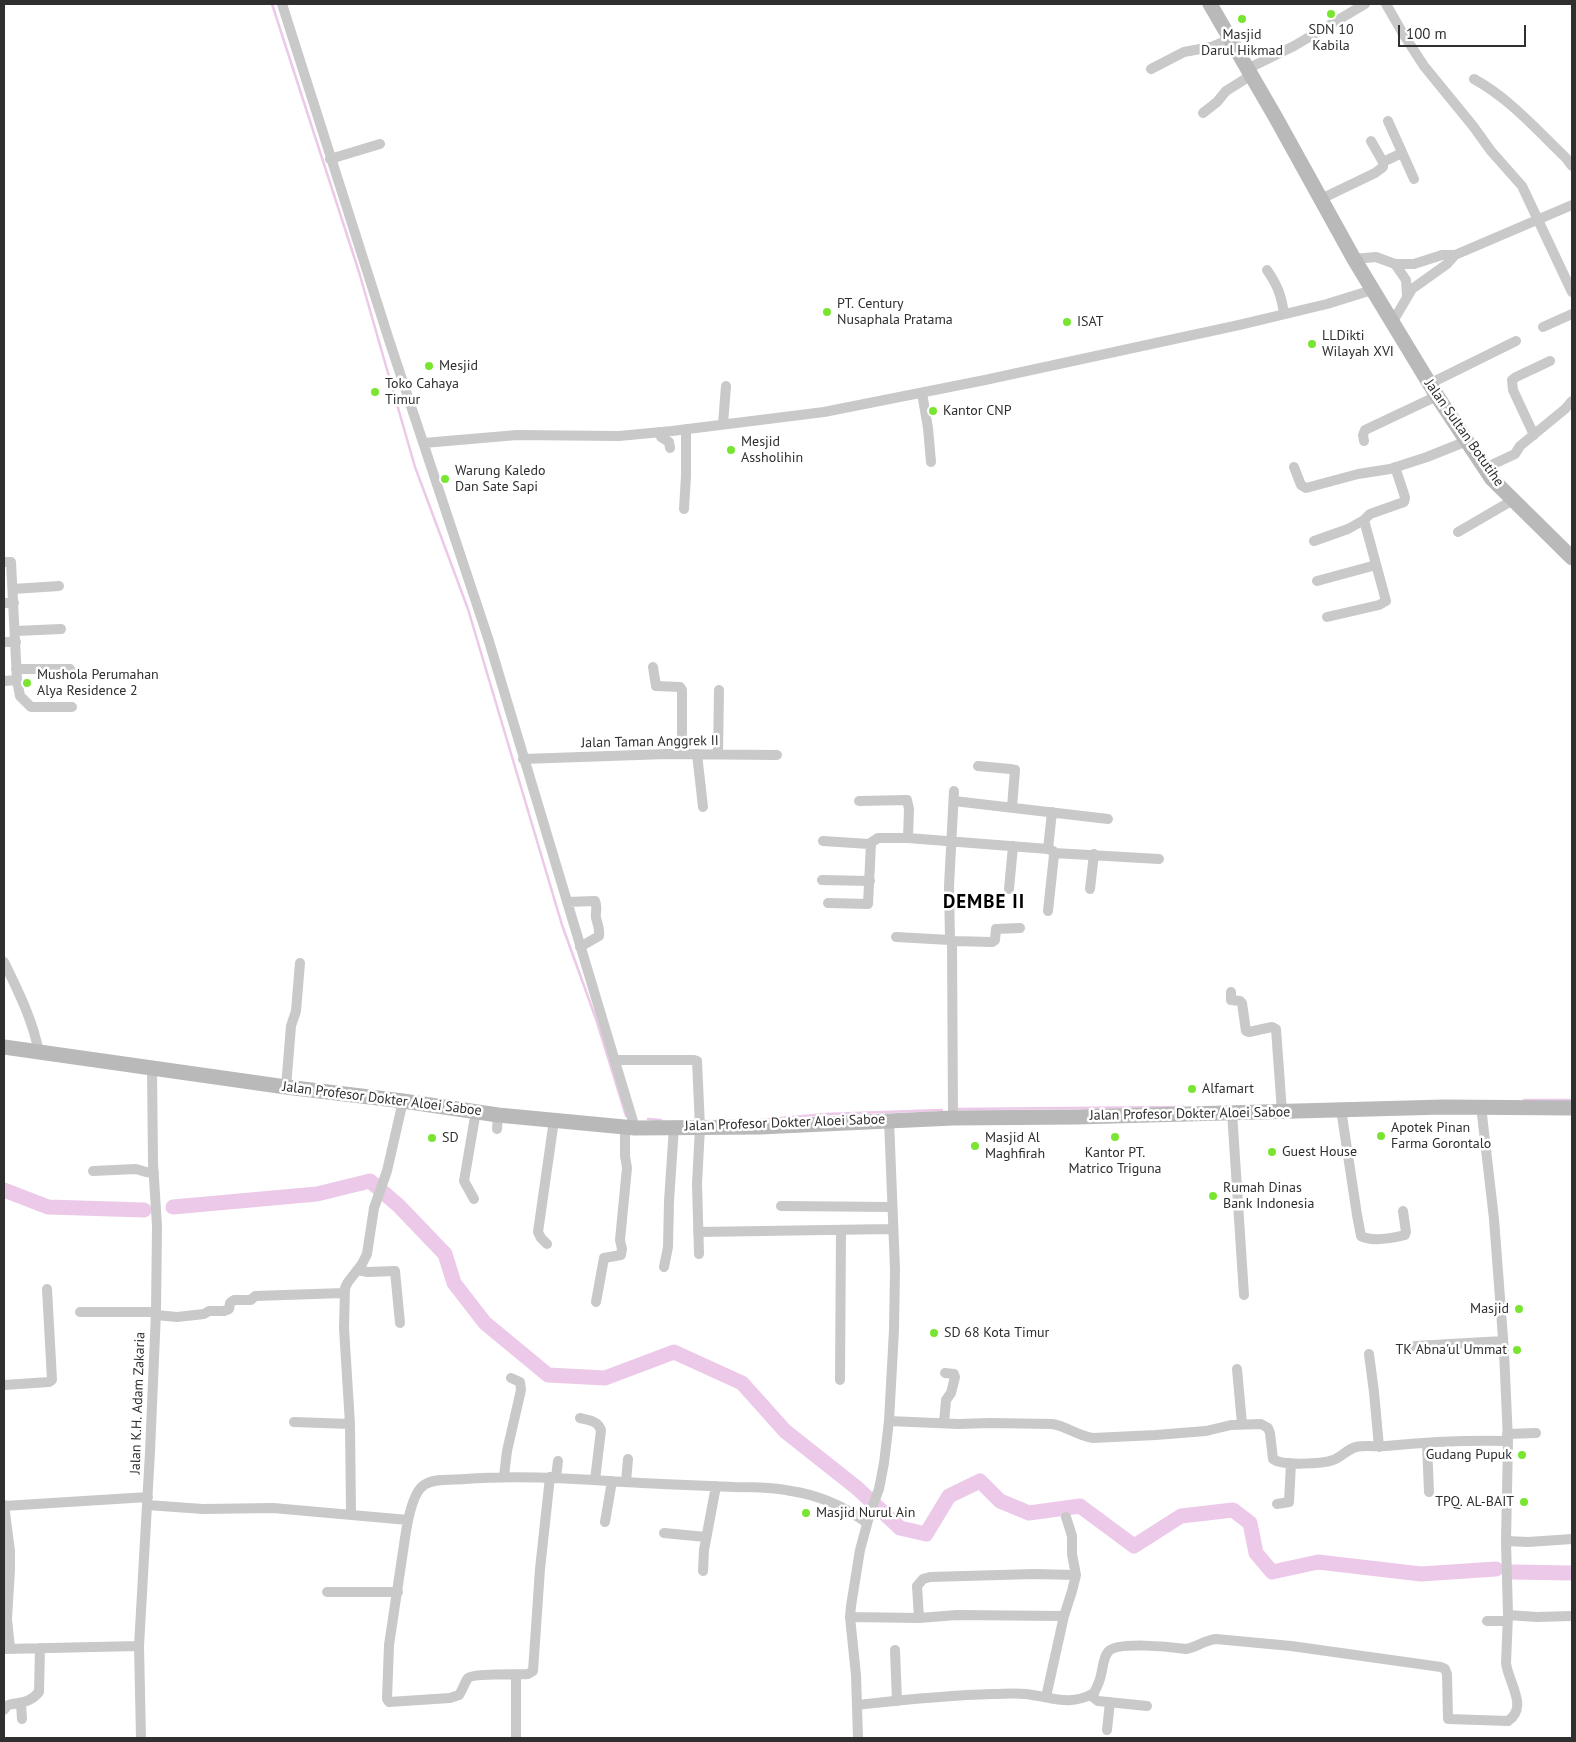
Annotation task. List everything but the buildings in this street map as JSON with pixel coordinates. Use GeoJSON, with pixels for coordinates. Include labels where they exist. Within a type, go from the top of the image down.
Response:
{"type":"FeatureCollection","features":[{"type":"Feature","properties":{"kind":"street"},"geometry":{"type":"LineString","coordinates":[[282,4],[330,159],[488,638],[614,1060],[630,1127],[625,1156],[627,1168],[620,1240],[622,1252],[617,1256],[604,1258],[596,1302]]}},
{"type":"Feature","properties":{"kind":"street","name":"Jalan Sultan Botutihe"},"geometry":{"type":"LineString","coordinates":[[1210,4],[1276,118],[1354,260],[1433,390],[1485,468],[1513,500],[1570,553]]}},
{"type":"Feature","properties":{"kind":"street"},"geometry":{"type":"LineString","coordinates":[[1203,113],[1249,72],[1365,4]]}},
{"type":"Feature","properties":{"kind":"street"},"geometry":{"type":"LineString","coordinates":[[1386,4],[1424,66],[1491,151],[1522,186],[1572,292]]}},
{"type":"Feature","properties":{"kind":"street"},"geometry":{"type":"LineString","coordinates":[[1151,69],[1184,52],[1211,47],[1230,39]]}},
{"type":"Feature","properties":{"kind":"street"},"geometry":{"type":"LineString","coordinates":[[1474,79],[1491,88],[1566,158],[1572,166]]}},
{"type":"Feature","properties":{"kind":"street"},"geometry":{"type":"LineString","coordinates":[[1388,121],[1414,179]]}},
{"type":"Feature","properties":{"kind":"street"},"geometry":{"type":"LineString","coordinates":[[1321,199],[1375,173],[1383,167],[1383,162],[1371,141]]}},
{"type":"Feature","properties":{"kind":"street"},"geometry":{"type":"LineString","coordinates":[[330,159],[380,144]]}},
{"type":"Feature","properties":{"kind":"street"},"geometry":{"type":"LineString","coordinates":[[1383,162],[1402,153]]}},
{"type":"Feature","properties":{"kind":"street"},"geometry":{"type":"LineString","coordinates":[[1354,260],[1376,257],[1395,264],[1414,264],[1442,255],[1455,255],[1572,204]]}},
{"type":"Feature","properties":{"kind":"street"},"geometry":{"type":"LineString","coordinates":[[1392,322],[1412,289],[1447,264],[1455,255]]}},
{"type":"Feature","properties":{"kind":"street"},"geometry":{"type":"LineString","coordinates":[[1395,264],[1406,280],[1406,297]]}},
{"type":"Feature","properties":{"kind":"street"},"geometry":{"type":"LineString","coordinates":[[1267,270],[1282,295],[1284,314]]}},
{"type":"Feature","properties":{"kind":"street"},"geometry":{"type":"LineString","coordinates":[[424,443],[502,436],[619,436],[824,412],[1150,345],[1327,304],[1372,290]]}},
{"type":"Feature","properties":{"kind":"street"},"geometry":{"type":"LineString","coordinates":[[1543,327],[1572,314]]}},
{"type":"Feature","properties":{"kind":"street"},"geometry":{"type":"LineString","coordinates":[[1364,441],[1363,435],[1365,430],[1516,341]]}},
{"type":"Feature","properties":{"kind":"street"},"geometry":{"type":"LineString","coordinates":[[1534,435],[1513,390],[1512,380],[1516,376],[1550,361]]}},
{"type":"Feature","properties":{"kind":"street"},"geometry":{"type":"LineString","coordinates":[[723,424],[726,386]]}},
{"type":"Feature","properties":{"kind":"street"},"geometry":{"type":"LineString","coordinates":[[922,393],[931,462]]}},
{"type":"Feature","properties":{"kind":"street"},"geometry":{"type":"LineString","coordinates":[[1485,468],[1515,454],[1520,446],[1572,401]]}},
{"type":"Feature","properties":{"kind":"street"},"geometry":{"type":"LineString","coordinates":[[684,509],[686,429]]}},
{"type":"Feature","properties":{"kind":"street"},"geometry":{"type":"LineString","coordinates":[[659,432],[661,437],[668,440],[670,448]]}},
{"type":"Feature","properties":{"kind":"street"},"geometry":{"type":"LineString","coordinates":[[1294,467],[1300,485],[1306,488],[1358,474],[1395,468],[1467,441]]}},
{"type":"Feature","properties":{"kind":"street"},"geometry":{"type":"LineString","coordinates":[[1314,541],[1348,529],[1364,520],[1370,514],[1404,502],[1405,498],[1395,468]]}},
{"type":"Feature","properties":{"kind":"street"},"geometry":{"type":"LineString","coordinates":[[1458,532],[1513,500]]}},
{"type":"Feature","properties":{"kind":"street"},"geometry":{"type":"LineString","coordinates":[[1327,617],[1384,602],[1384,593],[1364,520]]}},
{"type":"Feature","properties":{"kind":"street"},"geometry":{"type":"LineString","coordinates":[[4,562],[11,562],[13,589],[9,603],[16,631],[16,669],[20,696],[31,707],[72,707]]}},
{"type":"Feature","properties":{"kind":"street"},"geometry":{"type":"LineString","coordinates":[[1317,580],[1376,565]]}},
{"type":"Feature","properties":{"kind":"street"},"geometry":{"type":"LineString","coordinates":[[13,589],[59,586]]}},
{"type":"Feature","properties":{"kind":"street"},"geometry":{"type":"LineString","coordinates":[[16,631],[61,630]]}},
{"type":"Feature","properties":{"kind":"street"},"geometry":{"type":"LineString","coordinates":[[4,642],[16,642]]}},
{"type":"Feature","properties":{"kind":"street"},"geometry":{"type":"LineString","coordinates":[[654,667],[656,686],[659,688],[680,687],[682,690],[682,754]]}},
{"type":"Feature","properties":{"kind":"street"},"geometry":{"type":"LineString","coordinates":[[16,669],[70,669]]}},
{"type":"Feature","properties":{"kind":"street"},"geometry":{"type":"LineString","coordinates":[[4,681],[17,680]]}},
{"type":"Feature","properties":{"kind":"street"},"geometry":{"type":"LineString","coordinates":[[718,754],[719,690]]}},
{"type":"Feature","properties":{"kind":"street","name":"Jalan Taman Anggrek II"},"geometry":{"type":"LineString","coordinates":[[523,759],[682,754],[777,755]]}},
{"type":"Feature","properties":{"kind":"street"},"geometry":{"type":"LineString","coordinates":[[697,754],[703,807]]}},
{"type":"Feature","properties":{"kind":"street"},"geometry":{"type":"LineString","coordinates":[[978,766],[1015,770],[1012,808]]}},
{"type":"Feature","properties":{"kind":"street"},"geometry":{"type":"LineString","coordinates":[[953,1118],[949,886],[954,796],[1012,808],[1108,819]]}},
{"type":"Feature","properties":{"kind":"street"},"geometry":{"type":"LineString","coordinates":[[859,801],[907,800],[909,809],[908,838]]}},
{"type":"Feature","properties":{"kind":"street"},"geometry":{"type":"LineString","coordinates":[[1048,911],[1052,812]]}},
{"type":"Feature","properties":{"kind":"street"},"geometry":{"type":"LineString","coordinates":[[828,903],[868,904],[871,844],[873,840],[878,838],[951,840],[1142,860],[1159,859]]}},
{"type":"Feature","properties":{"kind":"street"},"geometry":{"type":"LineString","coordinates":[[822,841],[871,844]]}},
{"type":"Feature","properties":{"kind":"street"},"geometry":{"type":"LineString","coordinates":[[1009,888],[1013,846]]}},
{"type":"Feature","properties":{"kind":"street"},"geometry":{"type":"LineString","coordinates":[[1090,889],[1094,854]]}},
{"type":"Feature","properties":{"kind":"street"},"geometry":{"type":"LineString","coordinates":[[822,880],[870,881]]}},
{"type":"Feature","properties":{"kind":"street"},"geometry":{"type":"LineString","coordinates":[[567,902],[595,901],[597,907],[595,917],[600,928],[599,936],[580,947]]}},
{"type":"Feature","properties":{"kind":"street"},"geometry":{"type":"LineString","coordinates":[[896,937],[992,942],[995,940],[996,929],[1020,928]]}},
{"type":"Feature","properties":{"kind":"street"},"geometry":{"type":"LineString","coordinates":[[4,962],[30,1019],[39,1053]]}},
{"type":"Feature","properties":{"kind":"street"},"geometry":{"type":"LineString","coordinates":[[286,1087],[291,1026],[296,1011],[300,962]]}},
{"type":"Feature","properties":{"kind":"street"},"geometry":{"type":"LineString","coordinates":[[1230,992],[1231,1000],[1242,1003],[1246,1031],[1272,1027],[1276,1029],[1282,1112]]}},
{"type":"Feature","properties":{"kind":"street","name":"Jalan Profesor Dokter Aloei Saboe"},"geometry":{"type":"LineString","coordinates":[[4,1047],[286,1087],[476,1111],[498,1122],[554,1120],[630,1127],[760,1127],[953,1118],[1078,1117],[1481,1106],[1572,1108]]}},
{"type":"Feature","properties":{"kind":"street"},"geometry":{"type":"LineString","coordinates":[[614,1060],[697,1061],[700,1127],[697,1184],[699,1254]]}},
{"type":"Feature","properties":{"kind":"street","name":"Jalan K.H. Adam Zakaria"},"geometry":{"type":"LineString","coordinates":[[141,1738],[139,1646],[156,1313],[157,1226],[152,1068]]}},
{"type":"Feature","properties":{"kind":"street"},"geometry":{"type":"LineString","coordinates":[[351,1514],[350,1424],[344,1328],[344,1293],[348,1282],[367,1254],[374,1208],[387,1171],[403,1101]]}},
{"type":"Feature","properties":{"kind":"street"},"geometry":{"type":"LineString","coordinates":[[857,1705],[930,1697],[994,1694],[1025,1694],[1053,1700],[1069,1701],[1094,1693],[1099,1683],[1107,1652],[1112,1648],[1129,1646],[1186,1649],[1216,1639],[1291,1646],[1445,1668],[1447,1674],[1448,1719],[1508,1722],[1516,1716],[1518,1706],[1516,1694],[1506,1663],[1507,1438],[1503,1341],[1494,1219],[1481,1106]]}},
{"type":"Feature","properties":{"kind":"street"},"geometry":{"type":"LineString","coordinates":[[1341,1109],[1361,1236],[1376,1238],[1405,1235],[1403,1211]]}},
{"type":"Feature","properties":{"kind":"street"},"geometry":{"type":"LineString","coordinates":[[474,1199],[464,1181],[476,1111]]}},
{"type":"Feature","properties":{"kind":"street"},"geometry":{"type":"LineString","coordinates":[[1232,1112],[1244,1295]]}},
{"type":"Feature","properties":{"kind":"street"},"geometry":{"type":"LineString","coordinates":[[547,1244],[538,1232],[554,1120]]}},
{"type":"Feature","properties":{"kind":"street"},"geometry":{"type":"LineString","coordinates":[[858,1738],[850,1617],[855,1574],[869,1518],[879,1489],[889,1421],[895,1301],[889,1120]]}},
{"type":"Feature","properties":{"kind":"street"},"geometry":{"type":"LineString","coordinates":[[664,1267],[668,1247],[674,1127]]}},
{"type":"Feature","properties":{"kind":"street"},"geometry":{"type":"LineString","coordinates":[[93,1171],[136,1168],[154,1173]]}},
{"type":"Feature","properties":{"kind":"street"},"geometry":{"type":"LineString","coordinates":[[781,1206],[892,1208]]}},
{"type":"Feature","properties":{"kind":"street"},"geometry":{"type":"LineString","coordinates":[[698,1232],[892,1229]]}},
{"type":"Feature","properties":{"kind":"street"},"geometry":{"type":"LineString","coordinates":[[840,1380],[841,1230]]}},
{"type":"Feature","properties":{"kind":"street"},"geometry":{"type":"LineString","coordinates":[[357,1270],[368,1272],[395,1271],[400,1323]]}},
{"type":"Feature","properties":{"kind":"street"},"geometry":{"type":"LineString","coordinates":[[4,1385],[49,1382],[52,1380],[48,1289]]}},
{"type":"Feature","properties":{"kind":"street"},"geometry":{"type":"LineString","coordinates":[[80,1312],[156,1313],[177,1317],[204,1314],[209,1311],[224,1311],[229,1309],[230,1302],[234,1300],[251,1300],[257,1296],[344,1293]]}},
{"type":"Feature","properties":{"kind":"street"},"geometry":{"type":"LineString","coordinates":[[1415,1346],[1503,1341]]}},
{"type":"Feature","properties":{"kind":"street"},"geometry":{"type":"LineString","coordinates":[[1369,1354],[1379,1446]]}},
{"type":"Feature","properties":{"kind":"street"},"geometry":{"type":"LineString","coordinates":[[1237,1368],[1242,1424]]}},
{"type":"Feature","properties":{"kind":"street"},"geometry":{"type":"LineString","coordinates":[[944,1423],[946,1400],[951,1393],[955,1377],[952,1373],[945,1373]]}},
{"type":"Feature","properties":{"kind":"street"},"geometry":{"type":"LineString","coordinates":[[504,1476],[507,1451],[521,1390],[520,1382],[511,1378]]}},
{"type":"Feature","properties":{"kind":"street"},"geometry":{"type":"LineString","coordinates":[[580,1418],[596,1422],[601,1430],[595,1480]]}},
{"type":"Feature","properties":{"kind":"street"},"geometry":{"type":"LineString","coordinates":[[889,1421],[1052,1424],[1062,1425],[1084,1437],[1093,1438],[1206,1431],[1242,1424],[1265,1426],[1270,1433],[1273,1459],[1277,1462],[1291,1463],[1326,1462],[1334,1460],[1357,1447],[1459,1442],[1536,1434]]}},
{"type":"Feature","properties":{"kind":"street"},"geometry":{"type":"LineString","coordinates":[[294,1422],[350,1424]]}},
{"type":"Feature","properties":{"kind":"street"},"geometry":{"type":"LineString","coordinates":[[1427,1444],[1429,1492]]}},
{"type":"Feature","properties":{"kind":"street"},"geometry":{"type":"LineString","coordinates":[[626,1482],[628,1459]]}},
{"type":"Feature","properties":{"kind":"street"},"geometry":{"type":"LineString","coordinates":[[558,1461],[553,1477],[540,1569],[533,1671],[528,1674],[470,1677],[467,1679],[459,1696],[450,1698],[390,1702],[387,1699],[390,1645],[408,1520],[418,1492],[425,1485],[437,1481],[504,1476],[553,1477],[791,1490],[869,1518]]}},
{"type":"Feature","properties":{"kind":"street"},"geometry":{"type":"LineString","coordinates":[[1277,1504],[1289,1502],[1291,1463]]}},
{"type":"Feature","properties":{"kind":"street"},"geometry":{"type":"LineString","coordinates":[[605,1522],[612,1481]]}},
{"type":"Feature","properties":{"kind":"street"},"geometry":{"type":"LineString","coordinates":[[703,1571],[706,1537],[716,1486]]}},
{"type":"Feature","properties":{"kind":"street"},"geometry":{"type":"LineString","coordinates":[[139,1646],[7,1649],[5,1619],[10,1569],[4,1506],[147,1501],[202,1509],[273,1508],[408,1520]]}},
{"type":"Feature","properties":{"kind":"street"},"geometry":{"type":"LineString","coordinates":[[1046,1697],[1064,1616],[1076,1575],[1072,1554],[1072,1536],[1066,1517]]}},
{"type":"Feature","properties":{"kind":"street"},"geometry":{"type":"LineString","coordinates":[[664,1533],[706,1537]]}},
{"type":"Feature","properties":{"kind":"street"},"geometry":{"type":"LineString","coordinates":[[1506,1541],[1528,1542],[1572,1539]]}},
{"type":"Feature","properties":{"kind":"street"},"geometry":{"type":"LineString","coordinates":[[919,1618],[917,1586],[923,1579],[930,1577],[1034,1574],[1076,1575]]}},
{"type":"Feature","properties":{"kind":"street"},"geometry":{"type":"LineString","coordinates":[[327,1592],[398,1592]]}},
{"type":"Feature","properties":{"kind":"street"},"geometry":{"type":"LineString","coordinates":[[850,1617],[1064,1616]]}},
{"type":"Feature","properties":{"kind":"street"},"geometry":{"type":"LineString","coordinates":[[1487,1621],[1537,1616],[1572,1616]]}},
{"type":"Feature","properties":{"kind":"street"},"geometry":{"type":"LineString","coordinates":[[4,1710],[10,1704],[21,1704],[30,1700],[39,1692],[40,1648]]}},
{"type":"Feature","properties":{"kind":"street"},"geometry":{"type":"LineString","coordinates":[[895,1650],[896,1700]]}},
{"type":"Feature","properties":{"kind":"street"},"geometry":{"type":"LineString","coordinates":[[516,1675],[516,1738]]}},
{"type":"Feature","properties":{"kind":"street"},"geometry":{"type":"LineString","coordinates":[[1090,1695],[1098,1701],[1147,1706]]}},
{"type":"Feature","properties":{"kind":"street"},"geometry":{"type":"LineString","coordinates":[[1107,1730],[1110,1702]]}},
{"type":"Feature","properties":{"kind":"street"},"geometry":{"type":"LineString","coordinates":[[21,1704],[22,1719]]}},
{"type":"Feature","properties":{"kind":"waterway"},"geometry":{"type":"LineString","coordinates":[[272,4],[359,272],[415,467],[468,609],[562,925],[596,1019],[626,1116]]}},
{"type":"Feature","properties":{"kind":"waterway"},"geometry":{"type":"LineString","coordinates":[[1524,1100],[1572,1100]]}},
{"type":"Feature","properties":{"kind":"waterway"},"geometry":{"type":"LineString","coordinates":[[957,1109],[1183,1107]]}},
{"type":"Feature","properties":{"kind":"waterway"},"geometry":{"type":"LineString","coordinates":[[758,1120],[826,1114],[942,1110]]}},
{"type":"Feature","properties":{"kind":"waterway"},"geometry":{"type":"LineString","coordinates":[[648,1119],[661,1120]]}},
{"type":"Feature","properties":{"kind":"waterway"},"geometry":{"type":"LineString","coordinates":[[173,1207],[317,1194],[370,1181],[399,1206],[445,1254],[454,1283],[485,1323],[548,1375],[605,1378],[674,1352],[742,1383],[785,1431],[857,1488],[900,1528],[926,1534],[949,1496],[980,1481],[1000,1501],[1029,1513],[1080,1506],[1134,1546],[1181,1516],[1233,1510],[1250,1523],[1256,1553],[1272,1572],[1318,1562],[1421,1574],[1496,1569]]}},
{"type":"Feature","properties":{"kind":"waterway"},"geometry":{"type":"LineString","coordinates":[[4,1190],[48,1207],[144,1210]]}},
{"type":"Feature","properties":{"kind":"waterway"},"geometry":{"type":"LineString","coordinates":[[1513,1572],[1572,1573]]}},
{"type":"Feature","properties":{"kind":"place","name":"SDN 10 Kabila"},"geometry":{"type":"Point","coordinates":[1331,14]}},
{"type":"Feature","properties":{"kind":"place","name":"Masjid Darul Hikmad"},"geometry":{"type":"Point","coordinates":[1242,19]}},
{"type":"Feature","properties":{"kind":"place","name":"PT. Century Nusaphala Pratama"},"geometry":{"type":"Point","coordinates":[827,312]}},
{"type":"Feature","properties":{"kind":"place","name":"ISAT"},"geometry":{"type":"Point","coordinates":[1067,322]}},
{"type":"Feature","properties":{"kind":"place","name":"LLDikti Wilayah XVI"},"geometry":{"type":"Point","coordinates":[1312,344]}},
{"type":"Feature","properties":{"kind":"place","name":"Mesjid"},"geometry":{"type":"Point","coordinates":[429,366]}},
{"type":"Feature","properties":{"kind":"place","name":"Toko Cahaya Timur"},"geometry":{"type":"Point","coordinates":[375,392]}},
{"type":"Feature","properties":{"kind":"place","name":"Kantor CNP"},"geometry":{"type":"Point","coordinates":[933,411]}},
{"type":"Feature","properties":{"kind":"place","name":"Mesjid Assholihin"},"geometry":{"type":"Point","coordinates":[731,450]}},
{"type":"Feature","properties":{"kind":"place","name":"Warung Kaledo Dan Sate Sapi"},"geometry":{"type":"Point","coordinates":[445,479]}},
{"type":"Feature","properties":{"kind":"place","name":"Mushola Perumahan Alya Residence 2"},"geometry":{"type":"Point","coordinates":[27,683]}},
{"type":"Feature","properties":{"kind":"place","name":"Alfamart"},"geometry":{"type":"Point","coordinates":[1192,1089]}},
{"type":"Feature","properties":{"kind":"place","name":"Apotek Pinan Farma Gorontalo"},"geometry":{"type":"Point","coordinates":[1381,1136]}},
{"type":"Feature","properties":{"kind":"place","name":"Kantor PT. Matrico Triguna"},"geometry":{"type":"Point","coordinates":[1115,1137]}},
{"type":"Feature","properties":{"kind":"place","name":"SD"},"geometry":{"type":"Point","coordinates":[432,1138]}},
{"type":"Feature","properties":{"kind":"place","name":"Masjid Al Maghfirah"},"geometry":{"type":"Point","coordinates":[975,1146]}},
{"type":"Feature","properties":{"kind":"place","name":"Guest House"},"geometry":{"type":"Point","coordinates":[1272,1152]}},
{"type":"Feature","properties":{"kind":"place","name":"Rumah Dinas Bank Indonesia"},"geometry":{"type":"Point","coordinates":[1213,1196]}},
{"type":"Feature","properties":{"kind":"place","name":"Masjid"},"geometry":{"type":"Point","coordinates":[1519,1309]}},
{"type":"Feature","properties":{"kind":"place","name":"SD 68 Kota Timur"},"geometry":{"type":"Point","coordinates":[934,1333]}},
{"type":"Feature","properties":{"kind":"place","name":"TK Abna'ul Ummat"},"geometry":{"type":"Point","coordinates":[1517,1350]}},
{"type":"Feature","properties":{"kind":"place","name":"Gudang Pupuk"},"geometry":{"type":"Point","coordinates":[1522,1455]}},
{"type":"Feature","properties":{"kind":"place","name":"TPQ. AL-BAIT"},"geometry":{"type":"Point","coordinates":[1524,1502]}},
{"type":"Feature","properties":{"kind":"place","name":"Masjid Nurul Ain"},"geometry":{"type":"Point","coordinates":[806,1513]}},
{"type":"Feature","properties":{"kind":"district","name":"DEMBE II"},"geometry":{"type":"Point","coordinates":[984,903]}}]}
